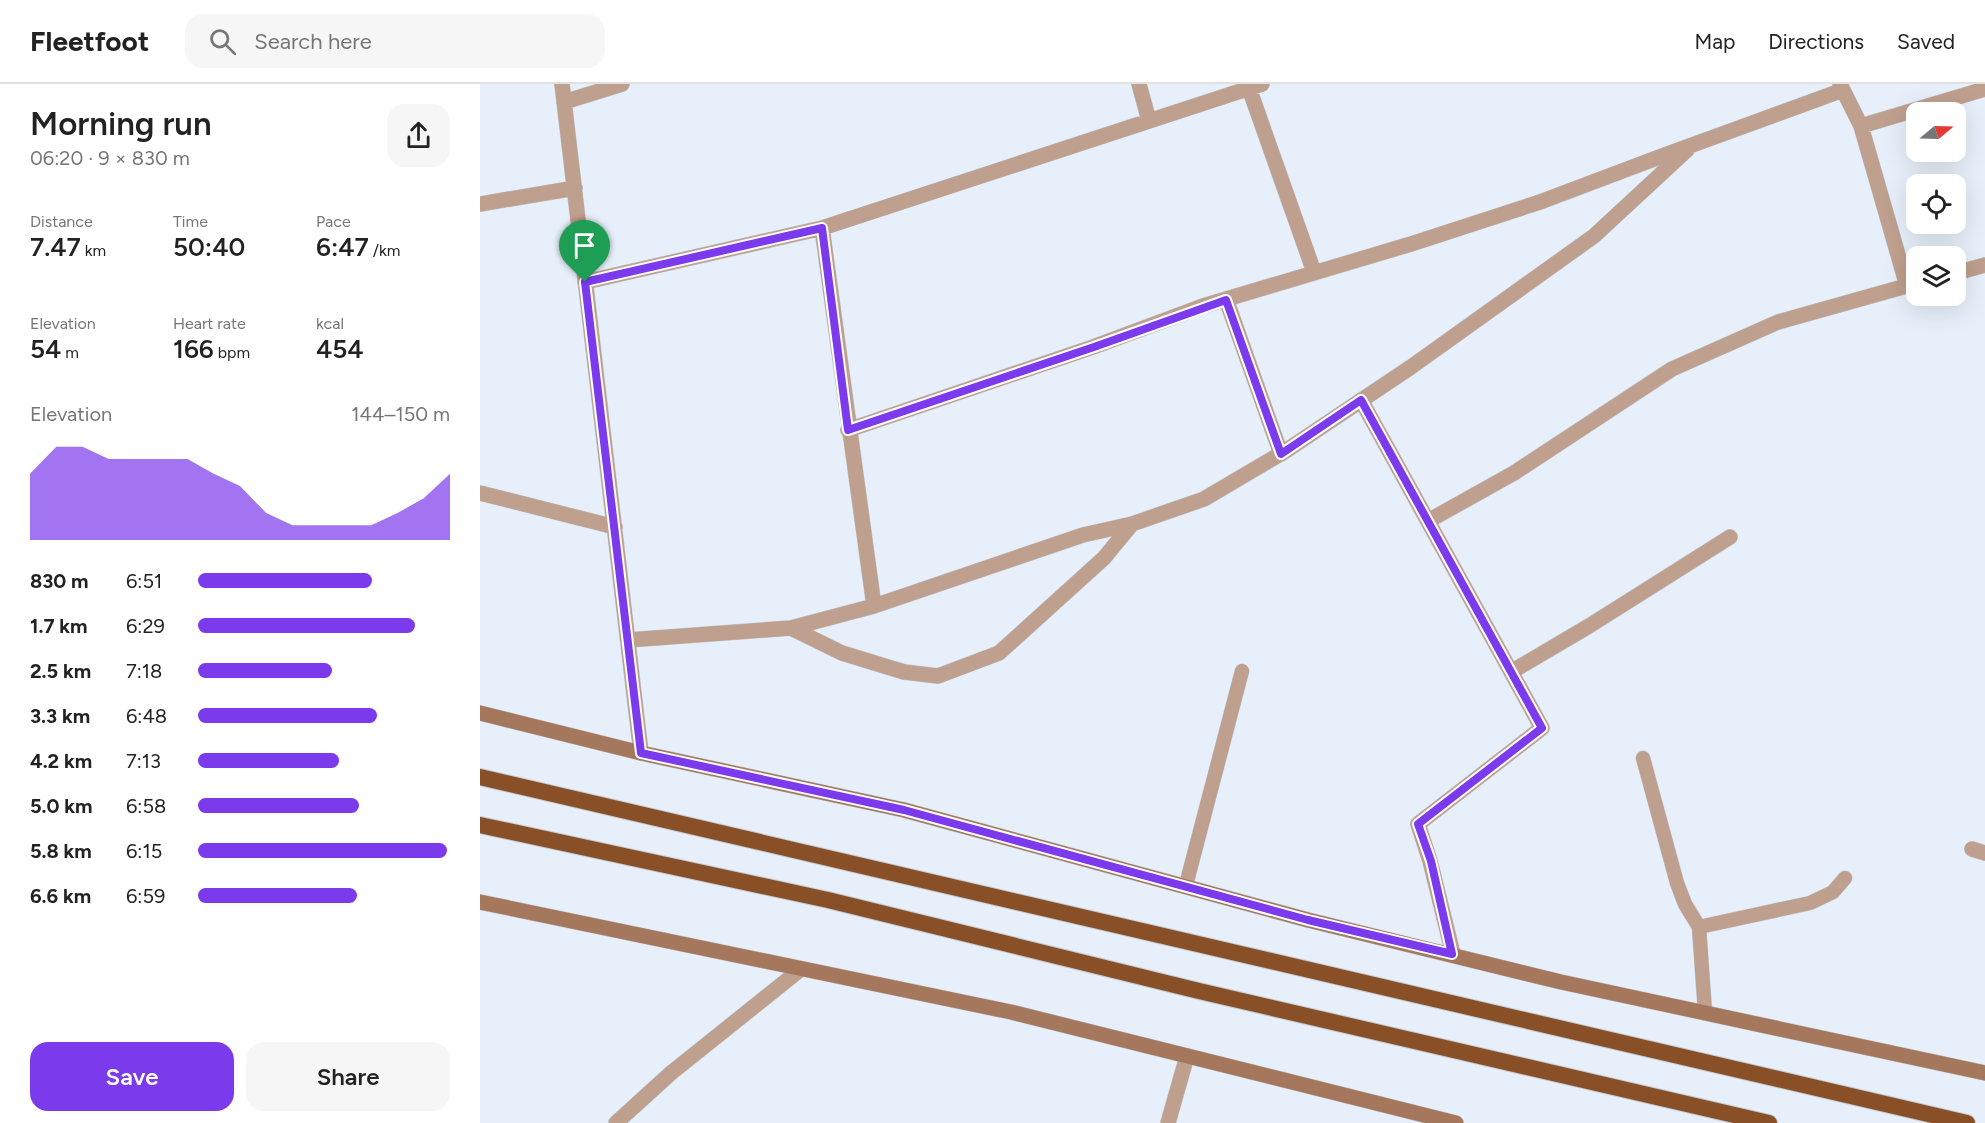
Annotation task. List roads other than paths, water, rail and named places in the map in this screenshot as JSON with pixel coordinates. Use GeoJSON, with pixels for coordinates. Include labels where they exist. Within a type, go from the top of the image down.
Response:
{"type":"FeatureCollection","features":[{"type":"Feature","properties":{"kind":"highway"},"geometry":{"type":"LineString","coordinates":[[480,777],[1967,1123]]}},
{"type":"Feature","properties":{"kind":"highway"},"geometry":{"type":"LineString","coordinates":[[480,825],[828,900],[1199,991],[1769,1123]]}},
{"type":"Feature","properties":{"kind":"main road"},"geometry":{"type":"LineString","coordinates":[[480,713],[641,753],[904,810],[1308,920],[1561,982],[1985,1072]]}},
{"type":"Feature","properties":{"kind":"main road"},"geometry":{"type":"LineString","coordinates":[[480,902],[1011,1012],[1431,1120],[1456,1123]]}},
{"type":"Feature","properties":{"kind":"street"},"geometry":{"type":"LineString","coordinates":[[562,84],[641,753]]}},
{"type":"Feature","properties":{"kind":"street"},"geometry":{"type":"LineString","coordinates":[[564,102],[622,84]]}},
{"type":"Feature","properties":{"kind":"street"},"geometry":{"type":"LineString","coordinates":[[1138,84],[1149,120]]}},
{"type":"Feature","properties":{"kind":"street"},"geometry":{"type":"LineString","coordinates":[[585,282],[822,228],[1255,86],[1314,272]]}},
{"type":"Feature","properties":{"kind":"street"},"geometry":{"type":"LineString","coordinates":[[848,430],[1226,300],[1540,202],[1842,87],[1861,126],[1906,265]]}},
{"type":"Feature","properties":{"kind":"street"},"geometry":{"type":"LineString","coordinates":[[1861,126],[1985,89]]}},
{"type":"Feature","properties":{"kind":"street"},"geometry":{"type":"LineString","coordinates":[[628,640],[791,628],[874,606],[1083,535],[1132,524],[1204,500],[1281,454],[1411,367],[1594,236],[1693,145]]}},
{"type":"Feature","properties":{"kind":"street"},"geometry":{"type":"LineString","coordinates":[[480,204],[575,188]]}},
{"type":"Feature","properties":{"kind":"street"},"geometry":{"type":"LineString","coordinates":[[822,228],[874,606]]}},
{"type":"Feature","properties":{"kind":"street"},"geometry":{"type":"LineString","coordinates":[[1966,271],[1985,266]]}},
{"type":"Feature","properties":{"kind":"street"},"geometry":{"type":"LineString","coordinates":[[1428,521],[1514,473],[1672,369],[1778,322],[1906,286]]}},
{"type":"Feature","properties":{"kind":"street"},"geometry":{"type":"LineString","coordinates":[[1226,300],[1281,454]]}},
{"type":"Feature","properties":{"kind":"street"},"geometry":{"type":"LineString","coordinates":[[1361,400],[1542,728],[1418,824],[1431,861],[1452,954]]}},
{"type":"Feature","properties":{"kind":"street"},"geometry":{"type":"LineString","coordinates":[[480,493],[615,527]]}},
{"type":"Feature","properties":{"kind":"street"},"geometry":{"type":"LineString","coordinates":[[791,628],[842,652],[904,672],[938,676],[999,653],[1104,558],[1132,524]]}},
{"type":"Feature","properties":{"kind":"street"},"geometry":{"type":"LineString","coordinates":[[1511,672],[1730,537]]}},
{"type":"Feature","properties":{"kind":"street"},"geometry":{"type":"LineString","coordinates":[[616,1123],[670,1072],[801,969]]}},
{"type":"Feature","properties":{"kind":"street"},"geometry":{"type":"LineString","coordinates":[[1168,1123],[1187,1056]]}},
{"type":"Feature","properties":{"kind":"lane"},"geometry":{"type":"LineString","coordinates":[[1185,885],[1242,671]]}},
{"type":"Feature","properties":{"kind":"lane"},"geometry":{"type":"LineString","coordinates":[[1642,758],[1677,883],[1699,927],[1705,1012]]}},
{"type":"Feature","properties":{"kind":"lane"},"geometry":{"type":"LineString","coordinates":[[1699,927],[1810,903],[1833,892],[1845,878]]}}]}
